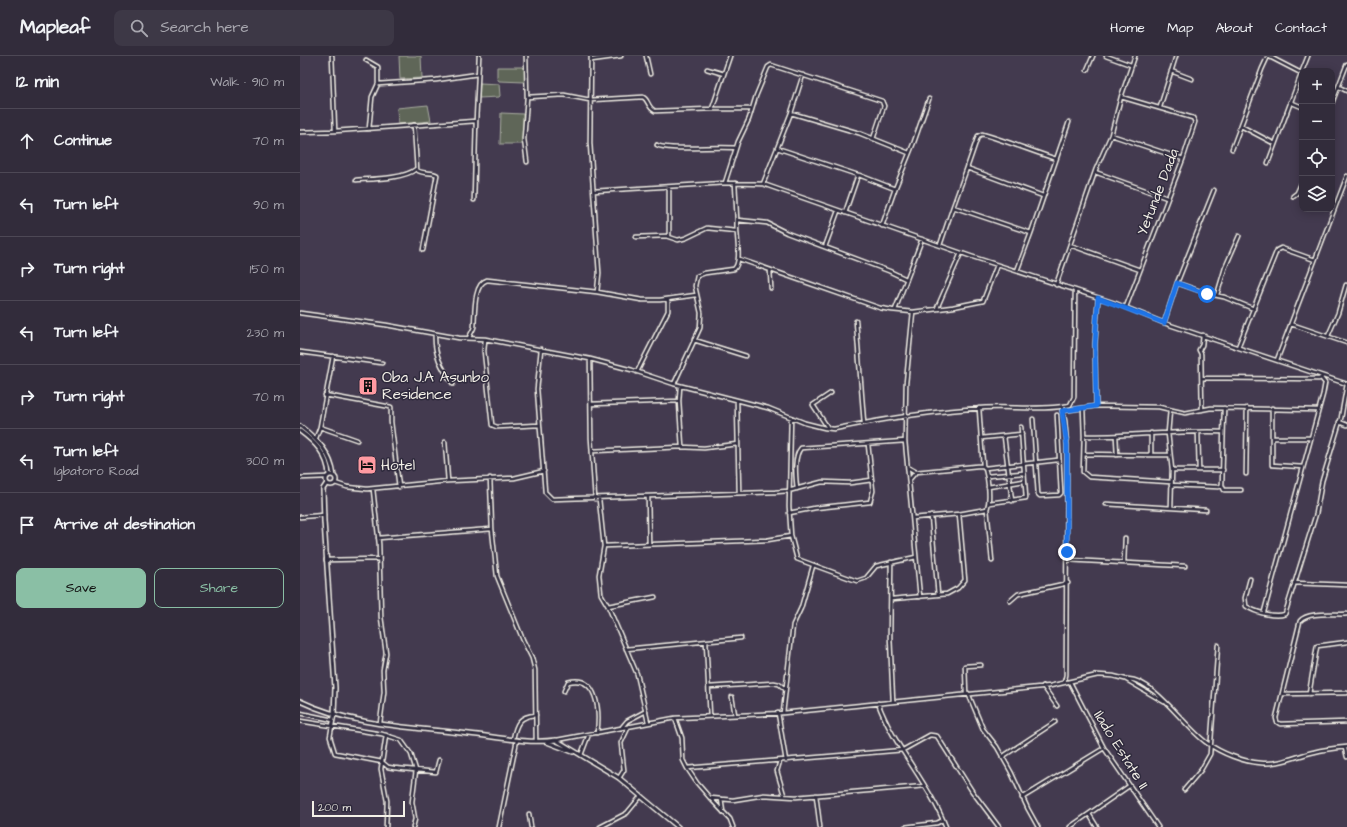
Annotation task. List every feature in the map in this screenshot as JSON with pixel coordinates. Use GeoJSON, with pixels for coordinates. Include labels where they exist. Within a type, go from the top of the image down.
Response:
{"type":"FeatureCollection","features":[{"type":"Feature","properties":{"kind":"street"},"geometry":{"type":"LineString","coordinates":[[332,56],[335,131]]}},
{"type":"Feature","properties":{"kind":"street"},"geometry":{"type":"LineString","coordinates":[[474,200],[476,121],[480,56]]}},
{"type":"Feature","properties":{"kind":"street"},"geometry":{"type":"LineString","coordinates":[[526,56],[527,97],[524,139],[527,162]]}},
{"type":"Feature","properties":{"kind":"street"},"geometry":{"type":"LineString","coordinates":[[591,56],[590,143],[599,273],[597,292]]}},
{"type":"Feature","properties":{"kind":"street"},"geometry":{"type":"LineString","coordinates":[[591,60],[620,56]]}},
{"type":"Feature","properties":{"kind":"street"},"geometry":{"type":"LineString","coordinates":[[646,56],[650,74]]}},
{"type":"Feature","properties":{"kind":"street"},"geometry":{"type":"LineString","coordinates":[[712,110],[730,56]]}},
{"type":"Feature","properties":{"kind":"street"},"geometry":{"type":"LineString","coordinates":[[1088,70],[1093,56]]}},
{"type":"Feature","properties":{"kind":"street"},"geometry":{"type":"LineString","coordinates":[[1106,56],[1131,66]]}},
{"type":"Feature","properties":{"kind":"street"},"geometry":{"type":"LineString","coordinates":[[1056,285],[1094,172],[1111,135],[1121,97],[1135,56]]}},
{"type":"Feature","properties":{"kind":"street"},"geometry":{"type":"LineString","coordinates":[[1121,97],[1160,107],[1176,56]]}},
{"type":"Feature","properties":{"kind":"street"},"geometry":{"type":"LineString","coordinates":[[1232,149],[1268,56],[1299,71]]}},
{"type":"Feature","properties":{"kind":"street"},"geometry":{"type":"LineString","coordinates":[[1304,68],[1308,56]]}},
{"type":"Feature","properties":{"kind":"street"},"geometry":{"type":"LineString","coordinates":[[366,60],[378,67],[378,84],[372,96],[369,129]]}},
{"type":"Feature","properties":{"kind":"street"},"geometry":{"type":"LineString","coordinates":[[1335,96],[1347,64]]}},
{"type":"Feature","properties":{"kind":"street"},"geometry":{"type":"LineString","coordinates":[[725,183],[736,148],[769,65],[774,65],[803,74],[882,101],[884,106],[873,139]]}},
{"type":"Feature","properties":{"kind":"street"},"geometry":{"type":"LineString","coordinates":[[707,69],[724,74]]}},
{"type":"Feature","properties":{"kind":"street"},"geometry":{"type":"LineString","coordinates":[[1171,71],[1192,79]]}},
{"type":"Feature","properties":{"kind":"street"},"geometry":{"type":"LineString","coordinates":[[378,84],[436,80],[478,74]]}},
{"type":"Feature","properties":{"kind":"street"},"geometry":{"type":"LineString","coordinates":[[763,184],[791,113],[803,74]]}},
{"type":"Feature","properties":{"kind":"street"},"geometry":{"type":"LineString","coordinates":[[1268,163],[1299,80]]}},
{"type":"Feature","properties":{"kind":"street"},"geometry":{"type":"LineString","coordinates":[[1339,87],[1347,91]]}},
{"type":"Feature","properties":{"kind":"street"},"geometry":{"type":"LineString","coordinates":[[527,97],[564,95],[590,100],[643,97],[647,100],[648,106],[655,111],[752,109]]}},
{"type":"Feature","properties":{"kind":"street"},"geometry":{"type":"LineString","coordinates":[[882,226],[929,99]]}},
{"type":"Feature","properties":{"kind":"street"},"geometry":{"type":"LineString","coordinates":[[1290,102],[1299,106]]}},
{"type":"Feature","properties":{"kind":"street","name":"Yetunde Dada"},"geometry":{"type":"LineString","coordinates":[[1126,308],[1196,122],[1160,107]]}},
{"type":"Feature","properties":{"kind":"street"},"geometry":{"type":"LineString","coordinates":[[791,113],[873,139],[910,153]]}},
{"type":"Feature","properties":{"kind":"street"},"geometry":{"type":"LineString","coordinates":[[300,132],[369,129],[476,121]]}},
{"type":"Feature","properties":{"kind":"street"},"geometry":{"type":"LineString","coordinates":[[1017,272],[1069,122]]}},
{"type":"Feature","properties":{"kind":"street"},"geometry":{"type":"LineString","coordinates":[[414,125],[416,169]]}},
{"type":"Feature","properties":{"kind":"street"},"geometry":{"type":"LineString","coordinates":[[1241,126],[1275,144]]}},
{"type":"Feature","properties":{"kind":"street"},"geometry":{"type":"LineString","coordinates":[[940,245],[978,136],[982,134],[1011,142],[1026,149],[1056,159]]}},
{"type":"Feature","properties":{"kind":"street"},"geometry":{"type":"LineString","coordinates":[[1111,135],[1183,159]]}},
{"type":"Feature","properties":{"kind":"street"},"geometry":{"type":"LineString","coordinates":[[657,145],[675,148],[708,146],[736,148]]}},
{"type":"Feature","properties":{"kind":"street"},"geometry":{"type":"LineString","coordinates":[[777,148],[895,189]]}},
{"type":"Feature","properties":{"kind":"street"},"geometry":{"type":"LineString","coordinates":[[967,168],[1043,196]]}},
{"type":"Feature","properties":{"kind":"street"},"geometry":{"type":"LineString","coordinates":[[356,180],[390,177],[410,173],[416,169]]}},
{"type":"Feature","properties":{"kind":"street"},"geometry":{"type":"LineString","coordinates":[[416,169],[422,173],[435,173],[437,175],[423,250]]}},
{"type":"Feature","properties":{"kind":"street"},"geometry":{"type":"LineString","coordinates":[[1094,172],[1168,198]]}},
{"type":"Feature","properties":{"kind":"street"},"geometry":{"type":"LineString","coordinates":[[845,213],[858,175]]}},
{"type":"Feature","properties":{"kind":"street"},"geometry":{"type":"LineString","coordinates":[[1277,360],[1347,176]]}},
{"type":"Feature","properties":{"kind":"street"},"geometry":{"type":"LineString","coordinates":[[594,190],[725,183],[763,184],[961,253],[1075,290],[1164,323],[1277,360],[1322,377],[1347,384],[1339,422],[1322,481],[1316,514],[1285,614],[1278,616],[1250,609],[1245,605],[1245,598],[1250,579]]}},
{"type":"Feature","properties":{"kind":"street"},"geometry":{"type":"LineString","coordinates":[[674,384],[700,328],[701,319],[696,295],[697,276],[705,273],[734,269],[736,267],[738,259],[735,183]]}},
{"type":"Feature","properties":{"kind":"street"},"geometry":{"type":"LineString","coordinates":[[669,187],[670,237]]}},
{"type":"Feature","properties":{"kind":"street"},"geometry":{"type":"LineString","coordinates":[[1293,196],[1296,195],[1299,188]]}},
{"type":"Feature","properties":{"kind":"street"},"geometry":{"type":"LineString","coordinates":[[1164,323],[1177,283],[1214,190]]}},
{"type":"Feature","properties":{"kind":"street"},"geometry":{"type":"LineString","coordinates":[[953,207],[1031,233]]}},
{"type":"Feature","properties":{"kind":"street"},"geometry":{"type":"LineString","coordinates":[[825,247],[838,211]]}},
{"type":"Feature","properties":{"kind":"street"},"geometry":{"type":"LineString","coordinates":[[737,220],[767,223],[787,233],[906,279]]}},
{"type":"Feature","properties":{"kind":"street"},"geometry":{"type":"LineString","coordinates":[[636,237],[670,237],[675,240],[686,238],[707,228],[736,230]]}},
{"type":"Feature","properties":{"kind":"street"},"geometry":{"type":"LineString","coordinates":[[1217,295],[1225,268],[1239,236]]}},
{"type":"Feature","properties":{"kind":"street"},"geometry":{"type":"LineString","coordinates":[[895,310],[922,239]]}},
{"type":"Feature","properties":{"kind":"street"},"geometry":{"type":"LineString","coordinates":[[1070,245],[1140,270]]}},
{"type":"Feature","properties":{"kind":"street"},"geometry":{"type":"LineString","coordinates":[[1238,347],[1277,250],[1281,248],[1315,260]]}},
{"type":"Feature","properties":{"kind":"street"},"geometry":{"type":"LineString","coordinates":[[937,309],[961,253]]}},
{"type":"Feature","properties":{"kind":"street"},"geometry":{"type":"LineString","coordinates":[[738,259],[880,308],[913,312],[983,301],[997,265]]}},
{"type":"Feature","properties":{"kind":"street"},"geometry":{"type":"LineString","coordinates":[[770,270],[771,288]]}},
{"type":"Feature","properties":{"kind":"street"},"geometry":{"type":"LineString","coordinates":[[469,338],[473,328],[478,289],[485,280],[597,292],[642,300],[668,299],[696,295]]}},
{"type":"Feature","properties":{"kind":"street"},"geometry":{"type":"LineString","coordinates":[[1177,283],[1209,294],[1217,295],[1254,309]]}},
{"type":"Feature","properties":{"kind":"street"},"geometry":{"type":"LineString","coordinates":[[1328,336],[1338,313],[1346,285]]}},
{"type":"Feature","properties":{"kind":"street"},"geometry":{"type":"LineString","coordinates":[[300,313],[435,334],[485,339],[590,359],[737,402],[757,405],[805,423],[828,428],[905,415],[979,408],[1062,407],[1070,405],[1074,397],[1075,290]]}},
{"type":"Feature","properties":{"kind":"street"},"geometry":{"type":"LineString","coordinates":[[1096,406],[1095,344],[1098,298]]}},
{"type":"Feature","properties":{"kind":"street"},"geometry":{"type":"LineString","coordinates":[[637,372],[668,311],[668,299]]}},
{"type":"Feature","properties":{"kind":"street"},"geometry":{"type":"LineString","coordinates":[[913,312],[905,415],[905,441],[920,597]]}},
{"type":"Feature","properties":{"kind":"street"},"geometry":{"type":"LineString","coordinates":[[856,321],[864,423]]}},
{"type":"Feature","properties":{"kind":"street"},"geometry":{"type":"LineString","coordinates":[[1291,324],[1347,343]]}},
{"type":"Feature","properties":{"kind":"street"},"geometry":{"type":"LineString","coordinates":[[435,334],[435,350],[439,362],[453,384]]}},
{"type":"Feature","properties":{"kind":"street"},"geometry":{"type":"LineString","coordinates":[[1202,410],[1201,354],[1199,350],[1202,345],[1203,335]]}},
{"type":"Feature","properties":{"kind":"street"},"geometry":{"type":"LineString","coordinates":[[485,339],[484,351],[492,425],[497,427],[539,425]]}},
{"type":"Feature","properties":{"kind":"street"},"geometry":{"type":"LineString","coordinates":[[694,340],[746,356]]}},
{"type":"Feature","properties":{"kind":"street"},"geometry":{"type":"LineString","coordinates":[[541,349],[537,382],[539,425],[545,492],[552,499],[597,499],[788,491],[822,482],[850,483],[872,480]]}},
{"type":"Feature","properties":{"kind":"street"},"geometry":{"type":"LineString","coordinates":[[300,352],[382,363]]}},
{"type":"Feature","properties":{"kind":"street"},"geometry":{"type":"LineString","coordinates":[[316,438],[320,428],[333,356]]}},
{"type":"Feature","properties":{"kind":"street"},"geometry":{"type":"LineString","coordinates":[[590,359],[592,451],[604,546],[599,584],[601,594],[608,606],[640,681],[648,722]]}},
{"type":"Feature","properties":{"kind":"street"},"geometry":{"type":"LineString","coordinates":[[1202,378],[1322,377]]}},
{"type":"Feature","properties":{"kind":"street"},"geometry":{"type":"LineString","coordinates":[[1264,612],[1325,383],[1322,377]]}},
{"type":"Feature","properties":{"kind":"street"},"geometry":{"type":"LineString","coordinates":[[680,386],[679,401],[682,447]]}},
{"type":"Feature","properties":{"kind":"street"},"geometry":{"type":"LineString","coordinates":[[828,428],[813,405],[831,394]]}},
{"type":"Feature","properties":{"kind":"street"},"geometry":{"type":"LineString","coordinates":[[325,395],[389,406],[392,409],[391,422],[399,487]]}},
{"type":"Feature","properties":{"kind":"street"},"geometry":{"type":"LineString","coordinates":[[591,404],[679,401]]}},
{"type":"Feature","properties":{"kind":"street"},"geometry":{"type":"LineString","coordinates":[[737,402],[739,493]]}},
{"type":"Feature","properties":{"kind":"street"},"geometry":{"type":"LineString","coordinates":[[1062,411],[1096,406],[1141,406],[1185,413],[1224,408],[1318,410]]}},
{"type":"Feature","properties":{"kind":"street"},"geometry":{"type":"LineString","coordinates":[[1062,407],[1067,445],[1068,560],[1066,675],[1064,683]]}},
{"type":"Feature","properties":{"kind":"street"},"geometry":{"type":"LineString","coordinates":[[979,408],[984,467],[988,487],[989,503],[987,509],[992,561]]}},
{"type":"Feature","properties":{"kind":"street"},"geometry":{"type":"LineString","coordinates":[[1083,408],[1084,454],[1082,472],[1089,478],[1219,487],[1222,485]]}},
{"type":"Feature","properties":{"kind":"street"},"geometry":{"type":"LineString","coordinates":[[1224,408],[1222,485],[1224,490],[1241,490]]}},
{"type":"Feature","properties":{"kind":"street"},"geometry":{"type":"LineString","coordinates":[[1246,474],[1247,408]]}},
{"type":"Feature","properties":{"kind":"street"},"geometry":{"type":"LineString","coordinates":[[1272,408],[1272,465],[1303,467]]}},
{"type":"Feature","properties":{"kind":"street"},"geometry":{"type":"LineString","coordinates":[[1170,410],[1168,433],[1172,470],[1171,507]]}},
{"type":"Feature","properties":{"kind":"street"},"geometry":{"type":"LineString","coordinates":[[1034,419],[1038,494],[1040,496],[1059,495],[1061,493],[1058,460],[1057,415]]}},
{"type":"Feature","properties":{"kind":"street"},"geometry":{"type":"LineString","coordinates":[[791,417],[788,491],[791,536],[796,559],[857,581],[866,578],[876,566],[916,557]]}},
{"type":"Feature","properties":{"kind":"street"},"geometry":{"type":"LineString","coordinates":[[1339,422],[1347,425]]}},
{"type":"Feature","properties":{"kind":"street"},"geometry":{"type":"LineString","coordinates":[[300,426],[316,438],[327,454],[336,478],[335,484]]}},
{"type":"Feature","properties":{"kind":"street"},"geometry":{"type":"LineString","coordinates":[[989,503],[1026,498],[1021,427]]}},
{"type":"Feature","properties":{"kind":"street"},"geometry":{"type":"LineString","coordinates":[[320,428],[357,440]]}},
{"type":"Feature","properties":{"kind":"street"},"geometry":{"type":"LineString","coordinates":[[300,431],[322,452],[328,464],[327,483],[323,490],[334,688],[334,715],[330,737],[335,753],[382,762],[388,767],[436,772],[439,760]]}},
{"type":"Feature","properties":{"kind":"street"},"geometry":{"type":"LineString","coordinates":[[1198,432],[1199,470]]}},
{"type":"Feature","properties":{"kind":"street"},"geometry":{"type":"LineString","coordinates":[[1084,436],[1223,432]]}},
{"type":"Feature","properties":{"kind":"street"},"geometry":{"type":"LineString","coordinates":[[1150,455],[1151,433]]}},
{"type":"Feature","properties":{"kind":"street"},"geometry":{"type":"LineString","coordinates":[[981,438],[1022,434]]}},
{"type":"Feature","properties":{"kind":"street"},"geometry":{"type":"LineString","coordinates":[[1004,436],[1012,501]]}},
{"type":"Feature","properties":{"kind":"street"},"geometry":{"type":"LineString","coordinates":[[1116,436],[1117,455]]}},
{"type":"Feature","properties":{"kind":"street"},"geometry":{"type":"LineString","coordinates":[[1272,438],[1310,438]]}},
{"type":"Feature","properties":{"kind":"street"},"geometry":{"type":"LineString","coordinates":[[798,489],[796,467],[799,450],[905,441]]}},
{"type":"Feature","properties":{"kind":"street"},"geometry":{"type":"LineString","coordinates":[[445,442],[448,481]]}},
{"type":"Feature","properties":{"kind":"street"},"geometry":{"type":"LineString","coordinates":[[592,451],[682,447],[704,448],[738,444]]}},
{"type":"Feature","properties":{"kind":"street"},"geometry":{"type":"LineString","coordinates":[[789,513],[815,508],[870,502],[873,491],[868,444]]}},
{"type":"Feature","properties":{"kind":"street"},"geometry":{"type":"LineString","coordinates":[[1084,454],[1170,456]]}},
{"type":"Feature","properties":{"kind":"street"},"geometry":{"type":"LineString","coordinates":[[908,468],[916,472],[1058,460]]}},
{"type":"Feature","properties":{"kind":"street"},"geometry":{"type":"LineString","coordinates":[[1172,470],[1222,470]]}},
{"type":"Feature","properties":{"kind":"street"},"geometry":{"type":"LineString","coordinates":[[327,483],[330,485],[335,484],[346,487],[373,489],[448,481],[514,478],[544,471]]}},
{"type":"Feature","properties":{"kind":"street"},"geometry":{"type":"LineString","coordinates":[[909,479],[916,472]]}},
{"type":"Feature","properties":{"kind":"street"},"geometry":{"type":"LineString","coordinates":[[987,476],[1024,473]]}},
{"type":"Feature","properties":{"kind":"street"},"geometry":{"type":"LineString","coordinates":[[300,478],[334,476]]}},
{"type":"Feature","properties":{"kind":"street"},"geometry":{"type":"LineString","coordinates":[[490,478],[492,529],[497,576],[535,670],[536,741]]}},
{"type":"Feature","properties":{"kind":"street"},"geometry":{"type":"LineString","coordinates":[[988,487],[1024,481]]}},
{"type":"Feature","properties":{"kind":"street"},"geometry":{"type":"LineString","coordinates":[[373,489],[378,538],[381,617],[386,653],[383,670],[384,692],[380,723]]}},
{"type":"Feature","properties":{"kind":"street"},"geometry":{"type":"LineString","coordinates":[[648,496],[649,544]]}},
{"type":"Feature","properties":{"kind":"street"},"geometry":{"type":"LineString","coordinates":[[1106,504],[1206,510]]}},
{"type":"Feature","properties":{"kind":"street"},"geometry":{"type":"LineString","coordinates":[[913,518],[959,514],[987,509]]}},
{"type":"Feature","properties":{"kind":"street"},"geometry":{"type":"LineString","coordinates":[[892,599],[938,595],[955,591],[965,580],[959,514]]}},
{"type":"Feature","properties":{"kind":"street"},"geometry":{"type":"LineString","coordinates":[[300,517],[324,515]]}},
{"type":"Feature","properties":{"kind":"street"},"geometry":{"type":"LineString","coordinates":[[931,516],[938,595]]}},
{"type":"Feature","properties":{"kind":"street"},"geometry":{"type":"LineString","coordinates":[[378,538],[492,529]]}},
{"type":"Feature","properties":{"kind":"street"},"geometry":{"type":"LineString","coordinates":[[604,546],[768,540],[791,536]]}},
{"type":"Feature","properties":{"kind":"street"},"geometry":{"type":"LineString","coordinates":[[1124,562],[1125,538]]}},
{"type":"Feature","properties":{"kind":"street"},"geometry":{"type":"LineString","coordinates":[[326,560],[379,559]]}},
{"type":"Feature","properties":{"kind":"street"},"geometry":{"type":"LineString","coordinates":[[1068,560],[1185,566]]}},
{"type":"Feature","properties":{"kind":"street"},"geometry":{"type":"LineString","coordinates":[[891,562],[892,599],[890,630],[893,701]]}},
{"type":"Feature","properties":{"kind":"street"},"geometry":{"type":"LineString","coordinates":[[783,712],[793,624],[801,608],[813,566]]}},
{"type":"Feature","properties":{"kind":"street"},"geometry":{"type":"LineString","coordinates":[[1010,601],[1018,594],[1068,583]]}},
{"type":"Feature","properties":{"kind":"street"},"geometry":{"type":"LineString","coordinates":[[1294,583],[1347,585]]}},
{"type":"Feature","properties":{"kind":"street"},"geometry":{"type":"LineString","coordinates":[[608,606],[655,597]]}},
{"type":"Feature","properties":{"kind":"street"},"geometry":{"type":"LineString","coordinates":[[1347,614],[1319,614],[1303,617],[1300,621],[1276,718],[1277,722],[1280,724],[1347,722]]}},
{"type":"Feature","properties":{"kind":"street"},"geometry":{"type":"LineString","coordinates":[[626,649],[674,643],[706,642],[741,638]]}},
{"type":"Feature","properties":{"kind":"street"},"geometry":{"type":"LineString","coordinates":[[706,642],[710,716]]}},
{"type":"Feature","properties":{"kind":"street"},"geometry":{"type":"LineString","coordinates":[[1309,694],[1317,646],[1347,642]]}},
{"type":"Feature","properties":{"kind":"street"},"geometry":{"type":"LineString","coordinates":[[1184,790],[1208,759],[1212,746],[1218,645]]}},
{"type":"Feature","properties":{"kind":"street"},"geometry":{"type":"LineString","coordinates":[[981,665],[965,666],[967,694],[983,729],[1016,780],[1022,798],[1038,827]]}},
{"type":"Feature","properties":{"kind":"street"},"geometry":{"type":"LineString","coordinates":[[546,742],[675,718],[778,713],[967,694],[1064,683],[1098,675],[1113,676],[1125,679],[1164,702],[1212,746],[1242,759],[1264,764],[1280,762],[1313,752],[1346,748],[1347,757]]}},
{"type":"Feature","properties":{"kind":"street"},"geometry":{"type":"LineString","coordinates":[[564,691],[568,682],[572,681],[586,683],[590,687],[594,692],[596,702],[598,724],[597,732]]}},
{"type":"Feature","properties":{"kind":"street","name":"Ilado Estate II"},"geometry":{"type":"LineString","coordinates":[[1070,682],[1104,748],[1158,827]]}},
{"type":"Feature","properties":{"kind":"street"},"geometry":{"type":"LineString","coordinates":[[709,687],[774,683],[779,684],[786,689]]}},
{"type":"Feature","properties":{"kind":"street"},"geometry":{"type":"LineString","coordinates":[[1043,686],[1057,706]]}},
{"type":"Feature","properties":{"kind":"street"},"geometry":{"type":"LineString","coordinates":[[1282,694],[1347,693]]}},
{"type":"Feature","properties":{"kind":"street"},"geometry":{"type":"LineString","coordinates":[[732,697],[735,715]]}},
{"type":"Feature","properties":{"kind":"street"},"geometry":{"type":"LineString","coordinates":[[300,701],[334,715],[380,723],[546,742],[575,753],[619,778],[678,827]]}},
{"type":"Feature","properties":{"kind":"street"},"geometry":{"type":"LineString","coordinates":[[878,702],[886,722],[925,786],[946,827]]}},
{"type":"Feature","properties":{"kind":"street"},"geometry":{"type":"LineString","coordinates":[[622,728],[628,720],[646,711]]}},
{"type":"Feature","properties":{"kind":"street"},"geometry":{"type":"LineString","coordinates":[[300,713],[333,720]]}},
{"type":"Feature","properties":{"kind":"street"},"geometry":{"type":"LineString","coordinates":[[778,713],[786,761]]}},
{"type":"Feature","properties":{"kind":"street"},"geometry":{"type":"LineString","coordinates":[[499,827],[515,739],[515,727],[523,717],[536,716]]}},
{"type":"Feature","properties":{"kind":"street"},"geometry":{"type":"LineString","coordinates":[[675,718],[682,738],[683,760],[687,768],[697,783],[730,819],[733,827]]}},
{"type":"Feature","properties":{"kind":"street"},"geometry":{"type":"LineString","coordinates":[[300,721],[386,735],[401,740],[406,747],[416,770],[412,802],[414,816],[413,827]]}},
{"type":"Feature","properties":{"kind":"street"},"geometry":{"type":"LineString","coordinates":[[1002,757],[1055,722]]}},
{"type":"Feature","properties":{"kind":"street"},"geometry":{"type":"LineString","coordinates":[[619,778],[624,770],[621,743],[629,726]]}},
{"type":"Feature","properties":{"kind":"street"},"geometry":{"type":"LineString","coordinates":[[581,756],[590,734]]}},
{"type":"Feature","properties":{"kind":"street"},"geometry":{"type":"LineString","coordinates":[[386,735],[381,772],[387,809],[386,827]]}},
{"type":"Feature","properties":{"kind":"street"},"geometry":{"type":"LineString","coordinates":[[687,768],[786,761],[903,750],[930,735],[937,736],[972,791],[999,827]]}},
{"type":"Feature","properties":{"kind":"street"},"geometry":{"type":"LineString","coordinates":[[556,740],[575,753]]}},
{"type":"Feature","properties":{"kind":"street"},"geometry":{"type":"LineString","coordinates":[[1022,798],[1104,748]]}},
{"type":"Feature","properties":{"kind":"street"},"geometry":{"type":"LineString","coordinates":[[780,761],[777,771],[784,795]]}},
{"type":"Feature","properties":{"kind":"street"},"geometry":{"type":"LineString","coordinates":[[710,798],[733,800],[757,795],[784,795],[790,797],[925,786]]}},
{"type":"Feature","properties":{"kind":"street"},"geometry":{"type":"LineString","coordinates":[[1070,827],[1129,786]]}},
{"type":"Feature","properties":{"kind":"street"},"geometry":{"type":"LineString","coordinates":[[816,795],[820,827]]}},
{"type":"Feature","properties":{"kind":"street"},"geometry":{"type":"LineString","coordinates":[[600,827],[627,813],[641,796]]}},
{"type":"Feature","properties":{"kind":"street"},"geometry":{"type":"LineString","coordinates":[[721,799],[723,812]]}},
{"type":"Feature","properties":{"kind":"street"},"geometry":{"type":"LineString","coordinates":[[529,814],[531,827]]}},
{"type":"Feature","properties":{"kind":"street"},"geometry":{"type":"LineString","coordinates":[[1089,814],[1097,827]]}},
{"type":"Feature","properties":{"kind":"street"},"geometry":{"type":"LineString","coordinates":[[905,827],[937,824],[943,820]]}},
{"type":"Feature","properties":{"kind":"green space"},"geometry":{"type":"Polygon","coordinates":[[[399,56],[421,56],[422,78],[400,79],[399,56]]]}},
{"type":"Feature","properties":{"kind":"green space"},"geometry":{"type":"Polygon","coordinates":[[[497,67],[525,67],[525,82],[499,81],[497,78],[497,67]]]}},
{"type":"Feature","properties":{"kind":"green space"},"geometry":{"type":"Polygon","coordinates":[[[480,83],[499,84],[500,96],[479,98],[480,83]]]}},
{"type":"Feature","properties":{"kind":"green space"},"geometry":{"type":"Polygon","coordinates":[[[428,105],[431,121],[398,124],[397,108],[428,105]]]}},
{"type":"Feature","properties":{"kind":"green space"},"geometry":{"type":"Polygon","coordinates":[[[501,113],[523,114],[524,144],[500,144],[501,113]]]}},
{"type":"Feature","properties":{"kind":"place","name":"Oba J.A Asunbo Residence"},"geometry":{"type":"Point","coordinates":[368,386]}},
{"type":"Feature","properties":{"kind":"place","name":"Hotel"},"geometry":{"type":"Point","coordinates":[367,465]}},
{"type":"Feature","properties":{"kind":"route"},"geometry":{"type":"LineString","coordinates":[[1067,552],[1067,445],[1065,421],[1062,411],[1096,406],[1097,377],[1095,344],[1098,298],[1164,323],[1177,283],[1198,289],[1207,294]]}}]}
